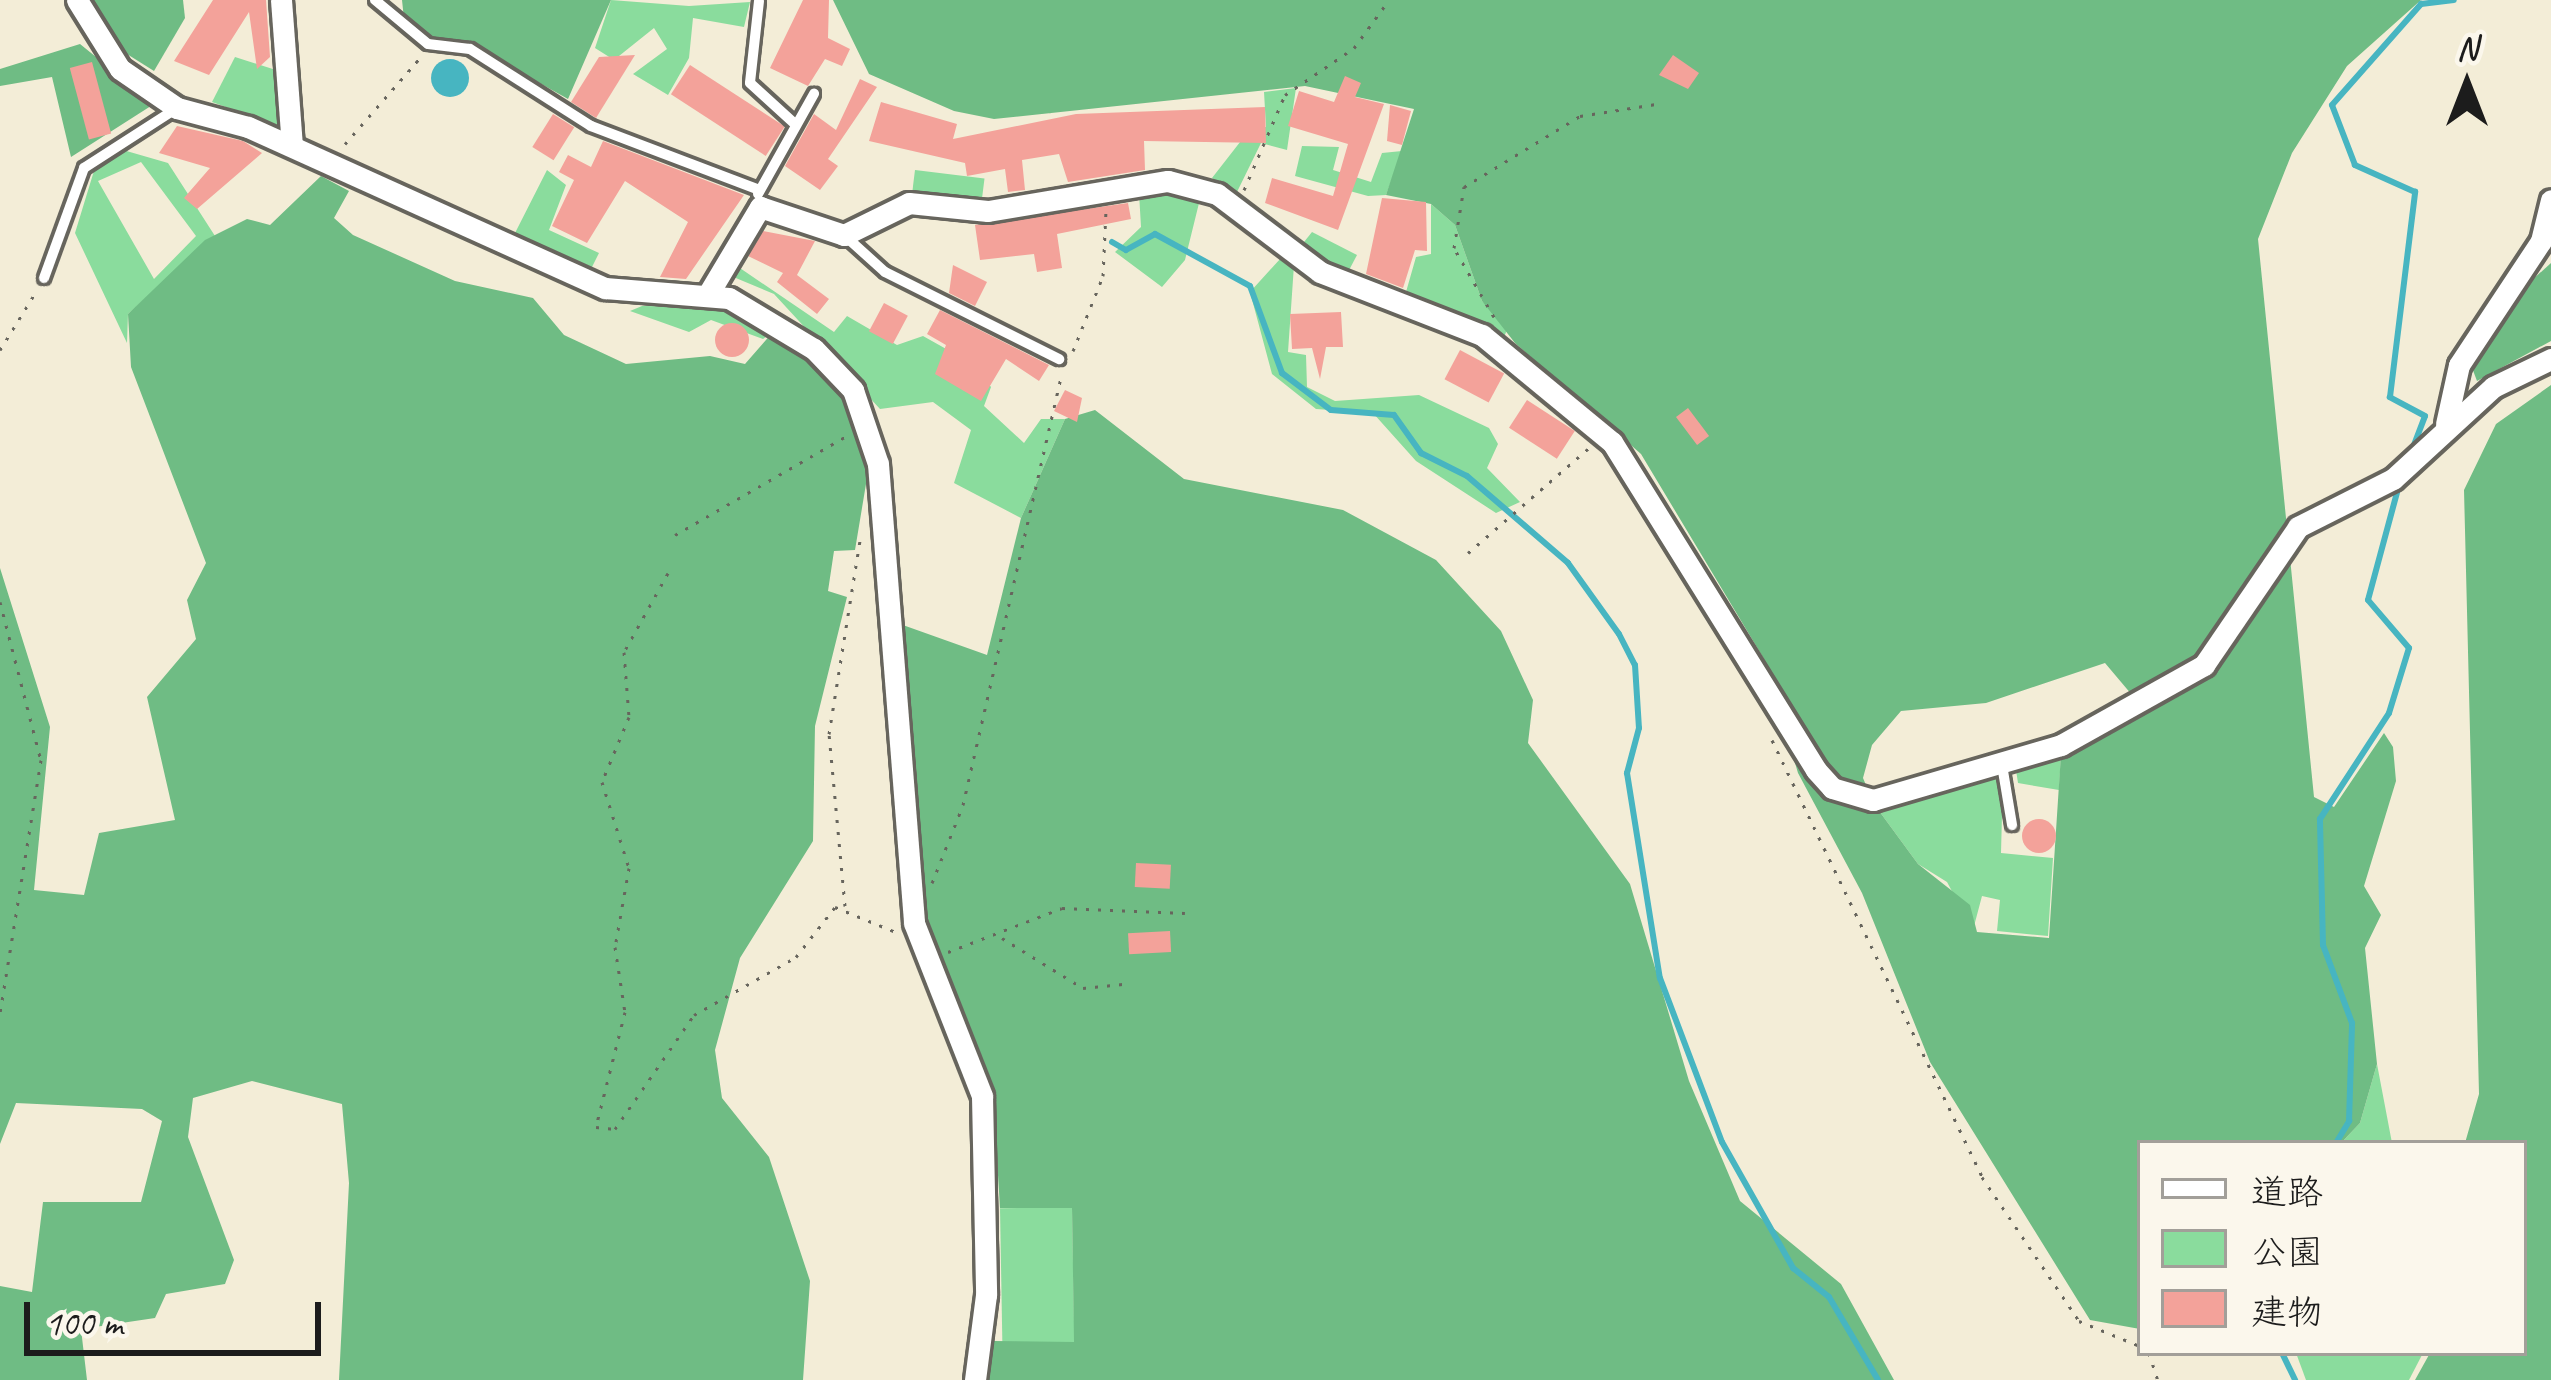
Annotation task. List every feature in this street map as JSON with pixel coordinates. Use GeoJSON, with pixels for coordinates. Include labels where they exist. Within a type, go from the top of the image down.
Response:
{"type":"FeatureCollection","features":[{"type":"Feature","properties":{"kind":"street"},"geometry":{"type":"LineString","coordinates":[[77,0],[120,69],[177,108],[292,146],[605,288],[707,296],[765,314],[814,349],[869,423],[919,942],[982,1096],[986,1295],[975,1380]]}},
{"type":"Feature","properties":{"kind":"street"},"geometry":{"type":"LineString","coordinates":[[281,0],[292,146]]}},
{"type":"Feature","properties":{"kind":"street"},"geometry":{"type":"LineString","coordinates":[[707,296],[758,198],[844,235],[909,203],[988,211],[1168,181],[1236,208],[1320,272],[1509,352],[1603,434],[1660,507],[1832,788],[1874,800],[2002,765],[2204,665],[2298,527],[2393,479],[2446,424],[2551,359]]}},
{"type":"Feature","properties":{"kind":"street"},"geometry":{"type":"LineString","coordinates":[[2446,424],[2459,364],[2541,242],[2551,200]]}},
{"type":"Feature","properties":{"kind":"lane"},"geometry":{"type":"LineString","coordinates":[[375,0],[428,44],[470,49],[591,125],[758,198],[814,94]]}},
{"type":"Feature","properties":{"kind":"lane"},"geometry":{"type":"LineString","coordinates":[[759,1],[750,83],[796,124]]}},
{"type":"Feature","properties":{"kind":"lane"},"geometry":{"type":"LineString","coordinates":[[44,278],[84,168],[177,108]]}},
{"type":"Feature","properties":{"kind":"lane"},"geometry":{"type":"LineString","coordinates":[[844,235],[885,272],[1059,359]]}},
{"type":"Feature","properties":{"kind":"lane"},"geometry":{"type":"LineString","coordinates":[[2002,765],[2012,825]]}},
{"type":"Feature","properties":{"kind":"path"},"geometry":{"type":"LineString","coordinates":[[1236,208],[1285,95],[1354,48],[1389,0]]}},
{"type":"Feature","properties":{"kind":"path"},"geometry":{"type":"LineString","coordinates":[[326,162],[428,44]]}},
{"type":"Feature","properties":{"kind":"path"},"geometry":{"type":"LineString","coordinates":[[1509,352],[1454,248],[1464,187],[1580,116],[1656,104]]}},
{"type":"Feature","properties":{"kind":"path"},"geometry":{"type":"LineString","coordinates":[[919,942],[963,805],[1047,409],[1103,276],[1105,192]]}},
{"type":"Feature","properties":{"kind":"path"},"geometry":{"type":"LineString","coordinates":[[0,350],[44,278]]}},
{"type":"Feature","properties":{"kind":"path"},"geometry":{"type":"LineString","coordinates":[[675,536],[869,423]]}},
{"type":"Feature","properties":{"kind":"path"},"geometry":{"type":"LineString","coordinates":[[1468,553],[1603,434]]}},
{"type":"Feature","properties":{"kind":"path"},"geometry":{"type":"LineString","coordinates":[[668,573],[623,652],[629,717],[602,782],[606,819],[630,853],[615,947],[626,1012],[596,1126],[615,1129],[694,1015],[796,958],[845,906],[830,734],[863,517]]}},
{"type":"Feature","properties":{"kind":"path"},"geometry":{"type":"LineString","coordinates":[[0,602],[41,760],[0,1014]]}},
{"type":"Feature","properties":{"kind":"path"},"geometry":{"type":"LineString","coordinates":[[1768,730],[1982,1177],[2079,1322],[2137,1345]]}},
{"type":"Feature","properties":{"kind":"path"},"geometry":{"type":"LineString","coordinates":[[845,906],[919,942],[1000,938],[1062,908],[1185,914]]}},
{"type":"Feature","properties":{"kind":"path"},"geometry":{"type":"LineString","coordinates":[[1000,938],[1083,988],[1123,984]]}},
{"type":"Feature","properties":{"kind":"green space"},"geometry":{"type":"Polygon","coordinates":[[[92,0],[183,0],[185,18],[154,71],[111,44],[92,0]]]}},
{"type":"Feature","properties":{"kind":"green space"},"geometry":{"type":"Polygon","coordinates":[[[402,0],[611,0],[568,99],[474,46],[427,37],[404,19],[402,0]]]}},
{"type":"Feature","properties":{"kind":"green space"},"geometry":{"type":"Polygon","coordinates":[[[611,0],[689,6],[750,2],[744,27],[693,18],[689,58],[668,95],[633,74],[667,49],[654,28],[614,60],[595,48],[611,0]]]}},
{"type":"Feature","properties":{"kind":"green space"},"geometry":{"type":"Polygon","coordinates":[[[833,0],[2421,0],[2347,66],[2292,153],[2258,239],[2314,797],[2334,807],[2384,733],[2393,747],[2396,781],[2364,886],[2381,915],[2365,948],[2377,1064],[2360,1123],[2344,1140],[2137,1140],[2137,1328],[2090,1320],[1930,1062],[1862,893],[1798,773],[1764,659],[1641,454],[1515,343],[1482,301],[1455,225],[1431,204],[1386,195],[1414,109],[1305,86],[994,119],[954,111],[869,74],[833,0]],[[2105,663],[1986,703],[1901,711],[1872,745],[1863,778],[1874,804],[1918,864],[1970,905],[1977,932],[2049,938],[2061,754],[2132,695],[2105,663]]]}},
{"type":"Feature","properties":{"kind":"green space"},"geometry":{"type":"Polygon","coordinates":[[[80,44],[154,104],[71,157],[52,77],[0,86],[0,69],[80,44]]]}},
{"type":"Feature","properties":{"kind":"green space"},"geometry":{"type":"Polygon","coordinates":[[[235,57],[279,71],[281,127],[212,102],[235,57]]]}},
{"type":"Feature","properties":{"kind":"green space"},"geometry":{"type":"Polygon","coordinates":[[[1296,88],[1287,150],[1261,143],[1236,194],[1212,178],[1251,128],[1266,127],[1264,92],[1296,88]]]}},
{"type":"Feature","properties":{"kind":"green space"},"geometry":{"type":"Polygon","coordinates":[[[1302,146],[1339,147],[1333,170],[1371,182],[1382,153],[1402,151],[1386,195],[1368,196],[1295,176],[1302,146]]]}},
{"type":"Feature","properties":{"kind":"green space"},"geometry":{"type":"Polygon","coordinates":[[[123,150],[168,163],[215,236],[128,314],[127,343],[75,233],[97,161],[123,150]],[[141,162],[98,181],[154,279],[196,236],[141,162]]]}},
{"type":"Feature","properties":{"kind":"green space"},"geometry":{"type":"Polygon","coordinates":[[[547,170],[566,185],[549,230],[599,253],[590,271],[514,235],[547,170]]]}},
{"type":"Feature","properties":{"kind":"green space"},"geometry":{"type":"Polygon","coordinates":[[[915,170],[984,179],[981,203],[912,195],[915,170]]]}},
{"type":"Feature","properties":{"kind":"green space"},"geometry":{"type":"Polygon","coordinates":[[[321,176],[349,191],[334,218],[353,235],[455,281],[533,298],[564,335],[626,364],[710,356],[745,364],[773,332],[847,398],[859,425],[868,472],[855,550],[834,551],[828,591],[847,597],[815,726],[813,841],[740,958],[715,1050],[722,1098],[769,1157],[810,1281],[803,1380],[339,1380],[349,1183],[342,1104],[252,1081],[193,1098],[188,1137],[234,1260],[225,1284],[166,1294],[155,1318],[81,1329],[87,1380],[0,1380],[0,1286],[32,1292],[43,1202],[141,1202],[162,1121],[142,1109],[16,1103],[0,1144],[0,568],[50,727],[34,890],[84,895],[99,833],[175,820],[147,697],[196,639],[187,600],[206,563],[131,367],[128,314],[205,240],[247,219],[270,225],[321,176]]]}},
{"type":"Feature","properties":{"kind":"green space"},"geometry":{"type":"Polygon","coordinates":[[[1166,191],[1200,199],[1185,260],[1162,287],[1115,252],[1141,227],[1139,193],[1166,191]]]}},
{"type":"Feature","properties":{"kind":"green space"},"geometry":{"type":"Polygon","coordinates":[[[1431,204],[1455,225],[1482,301],[1508,327],[1503,340],[1406,292],[1416,257],[1431,254],[1431,204]]]}},
{"type":"Feature","properties":{"kind":"green space"},"geometry":{"type":"Polygon","coordinates":[[[1312,232],[1357,255],[1347,274],[1300,247],[1312,232]]]}},
{"type":"Feature","properties":{"kind":"green space"},"geometry":{"type":"Polygon","coordinates":[[[1281,258],[1294,265],[1288,352],[1306,355],[1307,387],[1335,401],[1419,395],[1489,428],[1498,444],[1487,468],[1520,502],[1496,513],[1416,461],[1373,413],[1316,409],[1272,374],[1250,292],[1281,258]]]}},
{"type":"Feature","properties":{"kind":"green space"},"geometry":{"type":"Polygon","coordinates":[[[2551,263],[2551,341],[2477,381],[2471,365],[2502,307],[2551,263]]]}},
{"type":"Feature","properties":{"kind":"green space"},"geometry":{"type":"Polygon","coordinates":[[[734,264],[834,332],[847,316],[897,345],[923,336],[973,364],[991,387],[984,406],[1024,443],[1041,419],[1065,419],[1021,518],[954,483],[971,430],[933,402],[880,409],[774,294],[731,276],[734,264]]]}},
{"type":"Feature","properties":{"kind":"green space"},"geometry":{"type":"Polygon","coordinates":[[[642,306],[732,307],[773,332],[763,339],[711,320],[689,332],[630,311],[642,306]]]}},
{"type":"Feature","properties":{"kind":"green space"},"geometry":{"type":"Polygon","coordinates":[[[2551,385],[2551,1380],[2415,1380],[2428,1356],[2527,1356],[2527,1140],[2466,1140],[2479,1094],[2464,490],[2496,424],[2551,385]]]}},
{"type":"Feature","properties":{"kind":"green space"},"geometry":{"type":"Polygon","coordinates":[[[1095,410],[1184,479],[1343,510],[1436,560],[1501,631],[1533,700],[1528,743],[1630,884],[1689,1081],[1740,1201],[1841,1284],[1894,1380],[982,1380],[994,1341],[1074,1342],[1072,1208],[1000,1208],[994,1109],[920,923],[900,624],[987,655],[1021,518],[1065,419],[1095,410]]]}},
{"type":"Feature","properties":{"kind":"green space"},"geometry":{"type":"Polygon","coordinates":[[[2061,754],[2059,790],[2018,783],[2016,770],[2061,754]]]}},
{"type":"Feature","properties":{"kind":"green space"},"geometry":{"type":"Polygon","coordinates":[[[2003,777],[2001,853],[2053,858],[2048,936],[1997,931],[2000,900],[1982,896],[1973,930],[1947,882],[1918,864],[1874,804],[2003,777]]]}},
{"type":"Feature","properties":{"kind":"green space"},"geometry":{"type":"Polygon","coordinates":[[[2377,1064],[2391,1140],[2344,1140],[2360,1123],[2377,1064]]]}},
{"type":"Feature","properties":{"kind":"green space"},"geometry":{"type":"Polygon","coordinates":[[[1072,1207],[1074,1342],[1002,1343],[1000,1208],[1072,1207]]]}},
{"type":"Feature","properties":{"kind":"green space"},"geometry":{"type":"Polygon","coordinates":[[[2297,1356],[2421,1356],[2409,1380],[2306,1380],[2297,1356]]]}},
{"type":"Feature","properties":{"kind":"water"},"geometry":{"type":"Polygon","coordinates":[[[450,59],[464,64],[469,78],[464,92],[450,97],[436,92],[431,78],[436,64],[450,59]]]}},
{"type":"Feature","properties":{"kind":"building"},"geometry":{"type":"Polygon","coordinates":[[[213,0],[266,0],[270,57],[257,69],[249,12],[209,75],[174,61],[213,0]]]}},
{"type":"Feature","properties":{"kind":"building"},"geometry":{"type":"Polygon","coordinates":[[[803,0],[829,0],[828,38],[850,49],[842,66],[825,59],[808,86],[770,68],[803,0]]]}},
{"type":"Feature","properties":{"kind":"building"},"geometry":{"type":"Polygon","coordinates":[[[635,55],[596,118],[571,102],[599,57],[635,55]]]}},
{"type":"Feature","properties":{"kind":"building"},"geometry":{"type":"Polygon","coordinates":[[[1673,55],[1699,73],[1688,89],[1659,75],[1673,55]]]}},
{"type":"Feature","properties":{"kind":"building"},"geometry":{"type":"Polygon","coordinates":[[[92,62],[111,133],[89,139],[70,68],[92,62]]]}},
{"type":"Feature","properties":{"kind":"building"},"geometry":{"type":"Polygon","coordinates":[[[690,65],[785,127],[766,156],[671,94],[690,65]]]}},
{"type":"Feature","properties":{"kind":"building"},"geometry":{"type":"Polygon","coordinates":[[[1345,76],[1361,83],[1355,97],[1384,104],[1338,230],[1265,203],[1272,178],[1333,196],[1348,144],[1288,126],[1299,91],[1334,102],[1345,76]]]}},
{"type":"Feature","properties":{"kind":"building"},"geometry":{"type":"Polygon","coordinates":[[[860,79],[877,87],[828,159],[838,166],[820,190],[785,166],[814,114],[836,130],[860,79]]]}},
{"type":"Feature","properties":{"kind":"building"},"geometry":{"type":"Polygon","coordinates":[[[881,102],[957,124],[953,139],[1076,114],[1265,107],[1266,143],[1144,141],[1145,170],[1068,182],[1059,154],[1022,160],[1025,190],[1008,192],[1005,169],[967,176],[965,163],[869,141],[881,102]]]}},
{"type":"Feature","properties":{"kind":"building"},"geometry":{"type":"Polygon","coordinates":[[[1390,105],[1411,111],[1402,145],[1387,141],[1390,105]]]}},
{"type":"Feature","properties":{"kind":"building"},"geometry":{"type":"Polygon","coordinates":[[[553,114],[574,127],[554,160],[532,147],[553,114]]]}},
{"type":"Feature","properties":{"kind":"building"},"geometry":{"type":"Polygon","coordinates":[[[177,126],[243,141],[262,153],[197,209],[184,198],[210,168],[159,153],[177,126]]]}},
{"type":"Feature","properties":{"kind":"building"},"geometry":{"type":"Polygon","coordinates":[[[603,141],[744,195],[686,279],[660,277],[688,222],[625,181],[587,243],[552,226],[574,180],[559,172],[568,155],[591,167],[603,141]]]}},
{"type":"Feature","properties":{"kind":"building"},"geometry":{"type":"Polygon","coordinates":[[[1382,198],[1426,202],[1427,251],[1415,250],[1403,288],[1366,274],[1382,198]]]}},
{"type":"Feature","properties":{"kind":"building"},"geometry":{"type":"Polygon","coordinates":[[[1128,203],[1131,219],[1057,234],[1062,268],[1037,272],[1034,254],[980,260],[975,225],[1128,203]]]}},
{"type":"Feature","properties":{"kind":"building"},"geometry":{"type":"Polygon","coordinates":[[[763,231],[815,241],[797,275],[829,299],[817,314],[777,282],[783,273],[748,256],[763,231]]]}},
{"type":"Feature","properties":{"kind":"building"},"geometry":{"type":"Polygon","coordinates":[[[953,265],[987,282],[975,306],[949,293],[953,265]]]}},
{"type":"Feature","properties":{"kind":"building"},"geometry":{"type":"Polygon","coordinates":[[[884,303],[908,316],[893,344],[869,331],[884,303]]]}},
{"type":"Feature","properties":{"kind":"building"},"geometry":{"type":"Polygon","coordinates":[[[940,310],[1049,365],[1039,381],[1006,359],[981,401],[935,374],[946,345],[927,334],[940,310]]]}},
{"type":"Feature","properties":{"kind":"building"},"geometry":{"type":"Polygon","coordinates":[[[1341,312],[1343,347],[1326,347],[1320,379],[1312,348],[1292,349],[1290,314],[1341,312]]]}},
{"type":"Feature","properties":{"kind":"building"},"geometry":{"type":"Polygon","coordinates":[[[732,323],[744,328],[749,340],[744,352],[732,357],[720,352],[715,340],[720,328],[732,323]]]}},
{"type":"Feature","properties":{"kind":"building"},"geometry":{"type":"Polygon","coordinates":[[[1460,350],[1504,373],[1489,403],[1445,379],[1460,350]]]}},
{"type":"Feature","properties":{"kind":"building"},"geometry":{"type":"Polygon","coordinates":[[[1065,390],[1082,398],[1077,422],[1054,411],[1065,390]]]}},
{"type":"Feature","properties":{"kind":"building"},"geometry":{"type":"Polygon","coordinates":[[[1527,400],[1575,431],[1557,459],[1509,428],[1527,400]]]}},
{"type":"Feature","properties":{"kind":"building"},"geometry":{"type":"Polygon","coordinates":[[[1688,408],[1709,436],[1697,445],[1676,417],[1688,408]]]}},
{"type":"Feature","properties":{"kind":"building"},"geometry":{"type":"Polygon","coordinates":[[[2039,819],[2051,824],[2056,836],[2051,848],[2039,853],[2027,848],[2022,836],[2027,824],[2039,819]]]}},
{"type":"Feature","properties":{"kind":"building"},"geometry":{"type":"Polygon","coordinates":[[[1136,863],[1171,865],[1170,889],[1135,887],[1136,863]]]}},
{"type":"Feature","properties":{"kind":"building"},"geometry":{"type":"Polygon","coordinates":[[[1170,931],[1171,952],[1129,954],[1128,933],[1170,931]]]}},
{"type":"Feature","properties":{"kind":"waterway"},"geometry":{"type":"LineString","coordinates":[[2412,450],[2425,416],[2390,397],[2415,192],[2355,165],[2332,105],[2421,4],[2454,0]]}},
{"type":"Feature","properties":{"kind":"waterway"},"geometry":{"type":"LineString","coordinates":[[1112,242],[1126,250],[1155,234],[1250,286],[1282,373],[1331,410],[1394,415],[1421,453],[1467,476],[1568,563],[1619,634],[1635,665],[1639,728],[1627,773],[1660,978],[1722,1142],[1793,1268],[1829,1297],[1878,1380]]}},
{"type":"Feature","properties":{"kind":"waterway"},"geometry":{"type":"LineString","coordinates":[[2338,1140],[2349,1121],[2352,1023],[2323,945],[2320,819],[2389,713],[2409,648],[2368,600],[2399,485]]}},
{"type":"Feature","properties":{"kind":"waterway"},"geometry":{"type":"LineString","coordinates":[[2283,1356],[2295,1380]]}}]}
